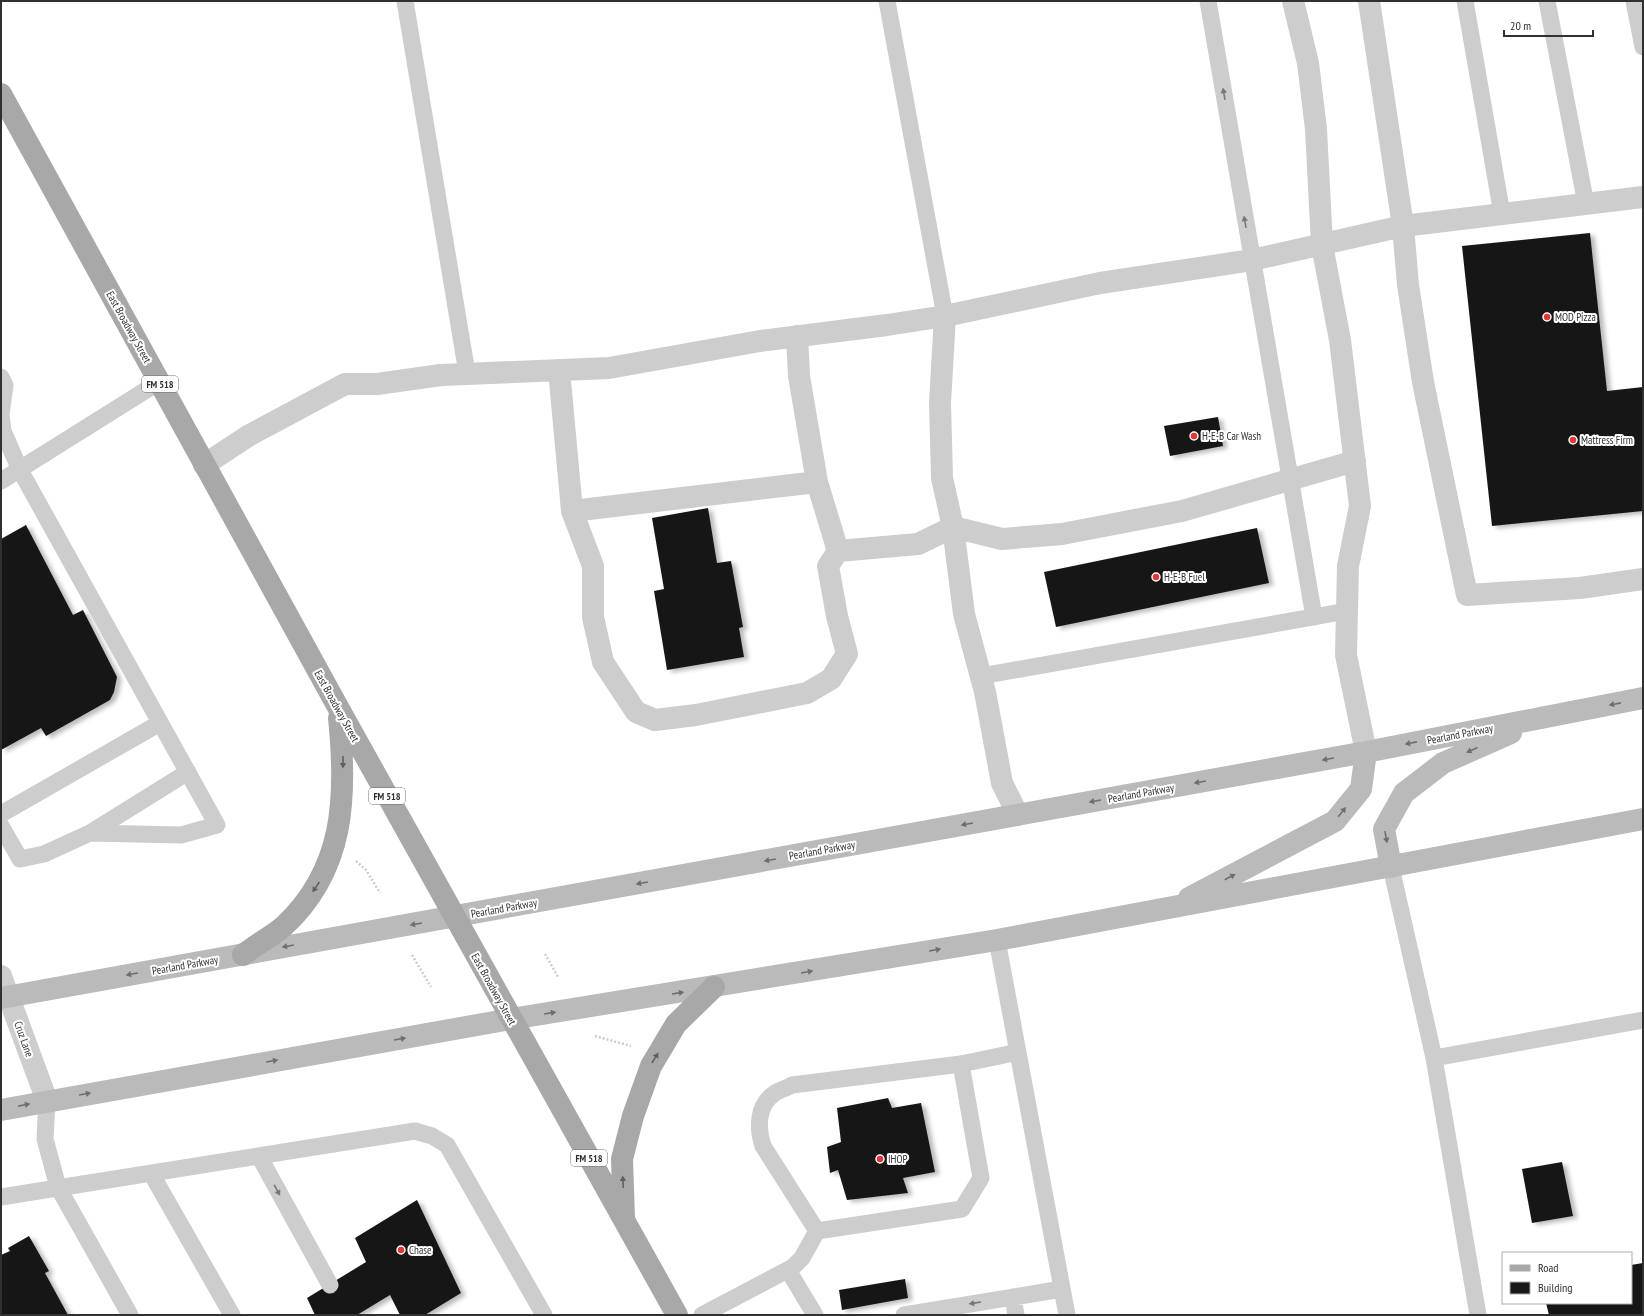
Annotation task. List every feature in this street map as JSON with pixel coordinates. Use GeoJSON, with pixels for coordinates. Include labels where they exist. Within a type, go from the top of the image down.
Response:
{"type":"FeatureCollection","features":[{"type":"Feature","properties":{"kind":"main road","name":"East Broadway Street"},"geometry":{"type":"LineString","coordinates":[[1,94],[454,917],[677,1315]]}},
{"type":"Feature","properties":{"kind":"main road","name":"Pearland Parkway"},"geometry":{"type":"LineString","coordinates":[[4,997],[1366,752],[1643,698]]}},
{"type":"Feature","properties":{"kind":"main road"},"geometry":{"type":"LineString","coordinates":[[243,954],[282,928],[301,908],[319,884],[331,853],[341,816],[344,760],[339,709]]}},
{"type":"Feature","properties":{"kind":"main road"},"geometry":{"type":"LineString","coordinates":[[1391,867],[1384,829],[1404,793],[1443,763],[1546,717]]}},
{"type":"Feature","properties":{"kind":"main road"},"geometry":{"type":"LineString","coordinates":[[1170,908],[1335,821],[1361,789],[1366,752]]}},
{"type":"Feature","properties":{"kind":"main road"},"geometry":{"type":"LineString","coordinates":[[1,1110],[512,1019],[997,940],[1643,819]]}},
{"type":"Feature","properties":{"kind":"main road"},"geometry":{"type":"LineString","coordinates":[[624,1221],[622,1159],[632,1116],[651,1066],[676,1024],[714,987]]}},
{"type":"Feature","properties":{"kind":"street"},"geometry":{"type":"LineString","coordinates":[[1293,1],[1308,63],[1316,129],[1322,246],[1340,340],[1360,506],[1348,566],[1346,655],[1366,752]]}},
{"type":"Feature","properties":{"kind":"street"},"geometry":{"type":"LineString","coordinates":[[1369,1],[1403,226],[1408,285],[1424,382],[1467,595],[1580,588],[1643,579]]}},
{"type":"Feature","properties":{"kind":"street"},"geometry":{"type":"LineString","coordinates":[[204,465],[248,436],[345,384],[377,384],[442,374],[609,368],[760,341],[945,316],[1100,283],[1252,260],[1322,246],[1403,226],[1643,197]]}},
{"type":"Feature","properties":{"kind":"street"},"geometry":{"type":"LineString","coordinates":[[945,316],[940,403],[942,478],[953,527],[964,614],[981,676],[1002,783],[1018,815]]}},
{"type":"Feature","properties":{"kind":"street"},"geometry":{"type":"LineString","coordinates":[[797,336],[799,376],[817,482],[838,551]]}},
{"type":"Feature","properties":{"kind":"street"},"geometry":{"type":"LineString","coordinates":[[558,370],[572,512],[593,566],[593,617],[603,662],[636,712],[655,720],[696,715],[807,693],[831,680],[847,654],[837,616],[828,566],[838,551]]}},
{"type":"Feature","properties":{"kind":"street"},"geometry":{"type":"LineString","coordinates":[[838,551],[918,544],[953,527],[1002,539],[1062,534],[1182,511],[1355,461]]}},
{"type":"Feature","properties":{"kind":"street"},"geometry":{"type":"LineString","coordinates":[[572,512],[817,482]]}},
{"type":"Feature","properties":{"kind":"street","name":"Cruz Lane"},"geometry":{"type":"LineString","coordinates":[[1,976],[4,997],[47,1101]]}},
{"type":"Feature","properties":{"kind":"lane"},"geometry":{"type":"LineString","coordinates":[[405,1],[467,373]]}},
{"type":"Feature","properties":{"kind":"lane"},"geometry":{"type":"LineString","coordinates":[[887,1],[945,316]]}},
{"type":"Feature","properties":{"kind":"lane"},"geometry":{"type":"LineString","coordinates":[[1208,1],[1314,617]]}},
{"type":"Feature","properties":{"kind":"lane"},"geometry":{"type":"LineString","coordinates":[[1465,1],[1502,214]]}},
{"type":"Feature","properties":{"kind":"lane"},"geometry":{"type":"LineString","coordinates":[[1546,1],[1586,204]]}},
{"type":"Feature","properties":{"kind":"lane"},"geometry":{"type":"LineString","coordinates":[[1634,1],[1643,47]]}},
{"type":"Feature","properties":{"kind":"lane"},"geometry":{"type":"LineString","coordinates":[[1,377],[5,385],[1,414],[3,430],[20,470],[217,825],[181,835],[90,833]]}},
{"type":"Feature","properties":{"kind":"lane"},"geometry":{"type":"LineString","coordinates":[[1,481],[159,382]]}},
{"type":"Feature","properties":{"kind":"lane"},"geometry":{"type":"LineString","coordinates":[[981,676],[1347,612]]}},
{"type":"Feature","properties":{"kind":"lane"},"geometry":{"type":"LineString","coordinates":[[1,814],[160,723]]}},
{"type":"Feature","properties":{"kind":"lane"},"geometry":{"type":"LineString","coordinates":[[1,826],[20,859],[44,854],[90,833],[188,772]]}},
{"type":"Feature","properties":{"kind":"lane"},"geometry":{"type":"LineString","coordinates":[[1391,867],[1434,1058],[1478,1315]]}},
{"type":"Feature","properties":{"kind":"lane"},"geometry":{"type":"LineString","coordinates":[[997,940],[1067,1315]]}},
{"type":"Feature","properties":{"kind":"lane"},"geometry":{"type":"LineString","coordinates":[[1434,1058],[1643,1020]]}},
{"type":"Feature","properties":{"kind":"lane"},"geometry":{"type":"LineString","coordinates":[[817,1231],[764,1146],[760,1137],[758,1122],[764,1106],[774,1094],[792,1085],[961,1064],[1018,1052]]}},
{"type":"Feature","properties":{"kind":"lane"},"geometry":{"type":"LineString","coordinates":[[817,1231],[962,1209],[981,1178],[961,1064]]}},
{"type":"Feature","properties":{"kind":"lane"},"geometry":{"type":"LineString","coordinates":[[47,1101],[45,1139],[58,1187],[130,1315]]}},
{"type":"Feature","properties":{"kind":"lane"},"geometry":{"type":"LineString","coordinates":[[1,1197],[415,1131],[432,1136],[448,1145],[544,1315]]}},
{"type":"Feature","properties":{"kind":"lane"},"geometry":{"type":"LineString","coordinates":[[258,1156],[330,1285]]}},
{"type":"Feature","properties":{"kind":"lane"},"geometry":{"type":"LineString","coordinates":[[151,1173],[232,1315]]}},
{"type":"Feature","properties":{"kind":"lane"},"geometry":{"type":"LineString","coordinates":[[702,1315],[788,1270],[802,1258],[817,1231]]}},
{"type":"Feature","properties":{"kind":"lane"},"geometry":{"type":"LineString","coordinates":[[788,1270],[815,1315]]}},
{"type":"Feature","properties":{"kind":"lane"},"geometry":{"type":"LineString","coordinates":[[904,1315],[1062,1289]]}},
{"type":"Feature","properties":{"kind":"lane"},"geometry":{"type":"LineString","coordinates":[[1013,1297],[1016,1315]]}},
{"type":"Feature","properties":{"kind":"path"},"geometry":{"type":"LineString","coordinates":[[351,857],[366,870],[380,893]]}},
{"type":"Feature","properties":{"kind":"path"},"geometry":{"type":"LineString","coordinates":[[545,954],[558,977]]}},
{"type":"Feature","properties":{"kind":"path"},"geometry":{"type":"LineString","coordinates":[[412,955],[431,987]]}},
{"type":"Feature","properties":{"kind":"path"},"geometry":{"type":"LineString","coordinates":[[595,1036],[631,1046]]}},
{"type":"Feature","properties":{"kind":"building"},"geometry":{"type":"Polygon","coordinates":[[[1590,233],[1607,391],[1643,387],[1643,511],[1492,526],[1462,246],[1590,233]]]}},
{"type":"Feature","properties":{"kind":"building","name":"H-E-B Car Wash"},"geometry":{"type":"Polygon","coordinates":[[[1218,417],[1223,446],[1170,456],[1164,426],[1218,417]]]}},
{"type":"Feature","properties":{"kind":"building"},"geometry":{"type":"Polygon","coordinates":[[[708,508],[717,563],[731,561],[743,627],[739,628],[744,657],[667,670],[654,591],[664,589],[652,518],[708,508]]]}},
{"type":"Feature","properties":{"kind":"building"},"geometry":{"type":"Polygon","coordinates":[[[26,525],[73,615],[83,610],[117,677],[114,692],[110,700],[46,736],[41,728],[1,750],[1,539],[26,525]]]}},
{"type":"Feature","properties":{"kind":"building","name":"H-E-B Fuel"},"geometry":{"type":"Polygon","coordinates":[[[1257,528],[1269,583],[1056,627],[1044,572],[1257,528]]]}},
{"type":"Feature","properties":{"kind":"building","name":"IHOP"},"geometry":{"type":"Polygon","coordinates":[[[888,1098],[892,1108],[921,1103],[935,1172],[903,1178],[908,1193],[847,1200],[838,1170],[830,1173],[827,1147],[841,1142],[837,1108],[888,1098]]]}},
{"type":"Feature","properties":{"kind":"building"},"geometry":{"type":"Polygon","coordinates":[[[1562,1162],[1573,1216],[1532,1223],[1522,1169],[1562,1162]]]}},
{"type":"Feature","properties":{"kind":"building","name":"Chase"},"geometry":{"type":"Polygon","coordinates":[[[417,1200],[461,1293],[425,1315],[400,1315],[390,1295],[357,1315],[315,1315],[307,1298],[366,1262],[355,1238],[417,1200]]]}},
{"type":"Feature","properties":{"kind":"building"},"geometry":{"type":"Polygon","coordinates":[[[29,1236],[49,1271],[45,1273],[68,1315],[1,1315],[1,1255],[10,1251],[8,1248],[29,1236]]]}},
{"type":"Feature","properties":{"kind":"building"},"geometry":{"type":"Polygon","coordinates":[[[1643,1263],[1643,1315],[1549,1315],[1546,1304],[1632,1304],[1632,1265],[1643,1263]]]}},
{"type":"Feature","properties":{"kind":"building"},"geometry":{"type":"Polygon","coordinates":[[[905,1279],[908,1298],[842,1310],[839,1290],[905,1279]]]}},
{"type":"Feature","properties":{"kind":"place","name":"MOD Pizza"},"geometry":{"type":"Point","coordinates":[1547,317]}},
{"type":"Feature","properties":{"kind":"place","name":"H-E-B Car Wash"},"geometry":{"type":"Point","coordinates":[1194,436]}},
{"type":"Feature","properties":{"kind":"place","name":"Mattress Firm"},"geometry":{"type":"Point","coordinates":[1573,440]}},
{"type":"Feature","properties":{"kind":"place","name":"H-E-B Fuel"},"geometry":{"type":"Point","coordinates":[1156,577]}},
{"type":"Feature","properties":{"kind":"place","name":"IHOP"},"geometry":{"type":"Point","coordinates":[880,1159]}},
{"type":"Feature","properties":{"kind":"place","name":"Chase"},"geometry":{"type":"Point","coordinates":[401,1250]}}]}
